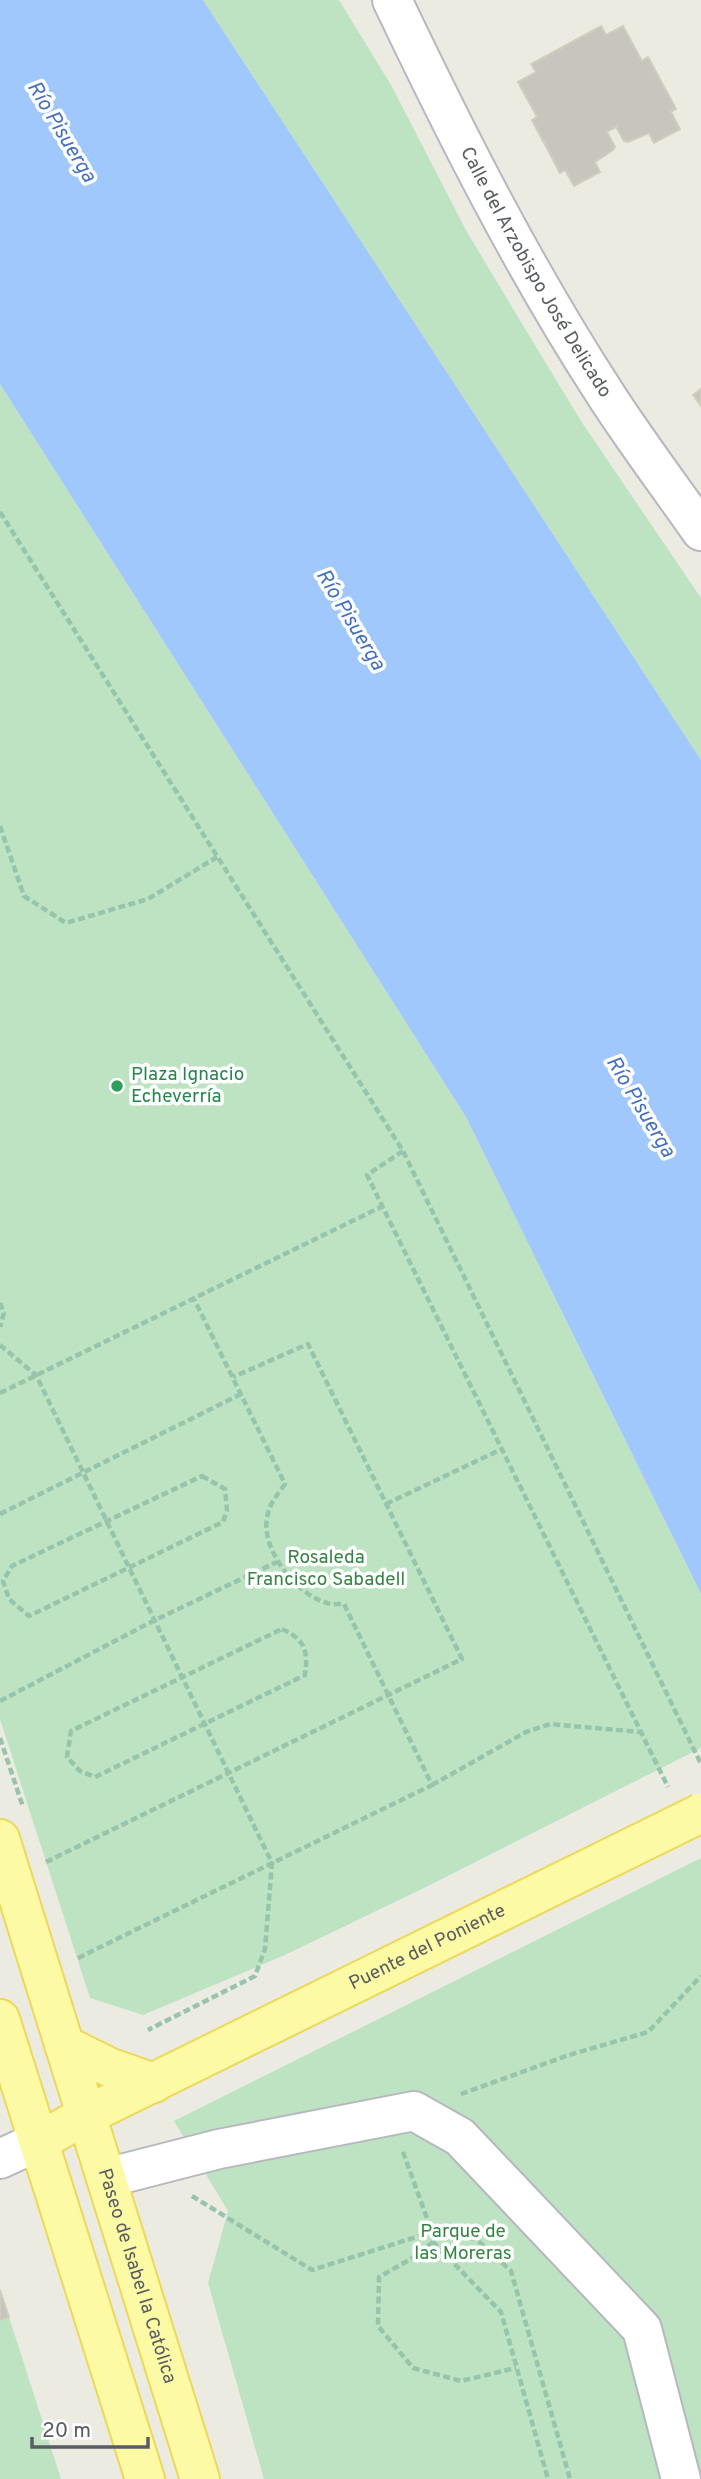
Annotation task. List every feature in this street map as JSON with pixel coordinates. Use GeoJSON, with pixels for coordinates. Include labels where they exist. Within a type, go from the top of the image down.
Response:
{"type":"FeatureCollection","features":[{"type":"Feature","properties":{"kind":"main road","name":"Puente del Poniente"},"geometry":{"type":"LineString","coordinates":[[87,2115],[572,1877],[686,1803]]}},
{"type":"Feature","properties":{"kind":"main road","name":"Paseo de Isabel la Católica"},"geometry":{"type":"LineString","coordinates":[[0,1839],[200,2479]]}},
{"type":"Feature","properties":{"kind":"main road"},"geometry":{"type":"LineString","coordinates":[[0,2019],[145,2479]]}},
{"type":"Feature","properties":{"kind":"main road"},"geometry":{"type":"LineString","coordinates":[[64,2045],[111,2068],[154,2082]]}},
{"type":"Feature","properties":{"kind":"main road"},"geometry":{"type":"LineString","coordinates":[[39,2141],[87,2115]]}},
{"type":"Feature","properties":{"kind":"street","name":"Calle del Arzobispo José Delicado"},"geometry":{"type":"LineString","coordinates":[[392,0],[452,125],[523,257],[604,392],[701,531]]}},
{"type":"Feature","properties":{"kind":"street"},"geometry":{"type":"LineString","coordinates":[[106,2178],[219,2149],[402,2113],[460,2137],[642,2329],[681,2479]]}},
{"type":"Feature","properties":{"kind":"street"},"geometry":{"type":"LineString","coordinates":[[0,2159],[39,2141]]}},
{"type":"Feature","properties":{"kind":"path"},"geometry":{"type":"LineString","coordinates":[[0,512],[403,1151],[701,1764]]}},
{"type":"Feature","properties":{"kind":"path"},"geometry":{"type":"LineString","coordinates":[[0,826],[24,896],[66,923],[148,899],[217,856]]}},
{"type":"Feature","properties":{"kind":"path"},"geometry":{"type":"LineString","coordinates":[[403,1151],[367,1174],[641,1732],[686,1803]]}},
{"type":"Feature","properties":{"kind":"path"},"geometry":{"type":"LineString","coordinates":[[0,1393],[383,1206]]}},
{"type":"Feature","properties":{"kind":"path"},"geometry":{"type":"LineString","coordinates":[[194,1299],[285,1484],[271,1503],[266,1521],[277,1562],[293,1582],[308,1594],[327,1603],[344,1604],[432,1785]]}},
{"type":"Feature","properties":{"kind":"path"},"geometry":{"type":"LineString","coordinates":[[0,1303],[4,1313],[0,1327]]}},
{"type":"Feature","properties":{"kind":"path"},"geometry":{"type":"LineString","coordinates":[[66,1853],[461,1659],[308,1344],[233,1377]]}},
{"type":"Feature","properties":{"kind":"path"},"geometry":{"type":"LineString","coordinates":[[0,1345],[36,1375],[272,1863],[265,1949],[255,1976],[148,2030]]}},
{"type":"Feature","properties":{"kind":"path"},"geometry":{"type":"LineString","coordinates":[[0,1514],[241,1394]]}},
{"type":"Feature","properties":{"kind":"path"},"geometry":{"type":"LineString","coordinates":[[386,1504],[502,1449]]}},
{"type":"Feature","properties":{"kind":"path"},"geometry":{"type":"LineString","coordinates":[[202,1476],[225,1489],[227,1510],[223,1522],[129,1567],[29,1616],[9,1599],[3,1581],[12,1566],[202,1476]]}},
{"type":"Feature","properties":{"kind":"path"},"geometry":{"type":"LineString","coordinates":[[0,1701],[155,1620],[277,1562]]}},
{"type":"Feature","properties":{"kind":"path"},"geometry":{"type":"LineString","coordinates":[[282,1629],[293,1634],[305,1647],[305,1675],[205,1724],[95,1777],[80,1770],[67,1757],[71,1731],[282,1629]]}},
{"type":"Feature","properties":{"kind":"path"},"geometry":{"type":"LineString","coordinates":[[73,1961],[432,1785],[526,1732],[550,1724],[641,1732]]}},
{"type":"Feature","properties":{"kind":"path"},"geometry":{"type":"LineString","coordinates":[[548,2479],[501,2312],[433,2242],[402,2113],[569,2055],[648,2032],[701,1976]]}},
{"type":"Feature","properties":{"kind":"path"},"geometry":{"type":"LineString","coordinates":[[147,2169],[312,2270],[432,2232],[476,2239],[510,2271],[570,2479]]}},
{"type":"Feature","properties":{"kind":"path"},"geometry":{"type":"LineString","coordinates":[[433,2242],[411,2259],[379,2277],[378,2326],[413,2368],[461,2381],[516,2368]]}},
{"type":"Feature","properties":{"kind":"green space"},"geometry":{"type":"Polygon","coordinates":[[[203,0],[339,0],[391,85],[467,232],[527,332],[581,421],[701,598],[701,760],[203,0]]]}},
{"type":"Feature","properties":{"kind":"green space","name":"Rosaleda Francisco Sabadell"},"geometry":{"type":"Polygon","coordinates":[[[0,384],[466,1117],[701,1594],[701,1748],[285,1955],[143,2015],[90,1998],[0,1719],[0,384]]]}},
{"type":"Feature","properties":{"kind":"green space","name":"Parque de las Moreras"},"geometry":{"type":"Polygon","coordinates":[[[701,1858],[701,2479],[264,2479],[208,2283],[228,2211],[174,2121],[701,1858]]]}},
{"type":"Feature","properties":{"kind":"green space"},"geometry":{"type":"Polygon","coordinates":[[[9,2317],[61,2479],[0,2479],[0,2320],[9,2317]]]}},
{"type":"Feature","properties":{"kind":"water","name":"Río Pisuerga"},"geometry":{"type":"Polygon","coordinates":[[[0,0],[203,0],[701,760],[701,1594],[466,1117],[0,384],[0,0]]]}},
{"type":"Feature","properties":{"kind":"building"},"geometry":{"type":"Polygon","coordinates":[[[601,26],[606,35],[623,26],[642,61],[648,57],[676,109],[671,112],[680,129],[654,143],[649,133],[628,142],[624,141],[616,127],[607,132],[615,147],[595,162],[600,172],[574,186],[565,170],[560,173],[532,120],[537,117],[518,82],[536,72],[531,64],[601,26]]]}},
{"type":"Feature","properties":{"kind":"building"},"geometry":{"type":"Polygon","coordinates":[[[701,389],[701,406],[693,395],[701,389]]]}},
{"type":"Feature","properties":{"kind":"building"},"geometry":{"type":"Polygon","coordinates":[[[0,2290],[9,2317],[0,2320],[0,2290]]]}},
{"type":"Feature","properties":{"kind":"place","name":"Plaza Ignacio Echeverría"},"geometry":{"type":"Point","coordinates":[117,1086]}}]}
